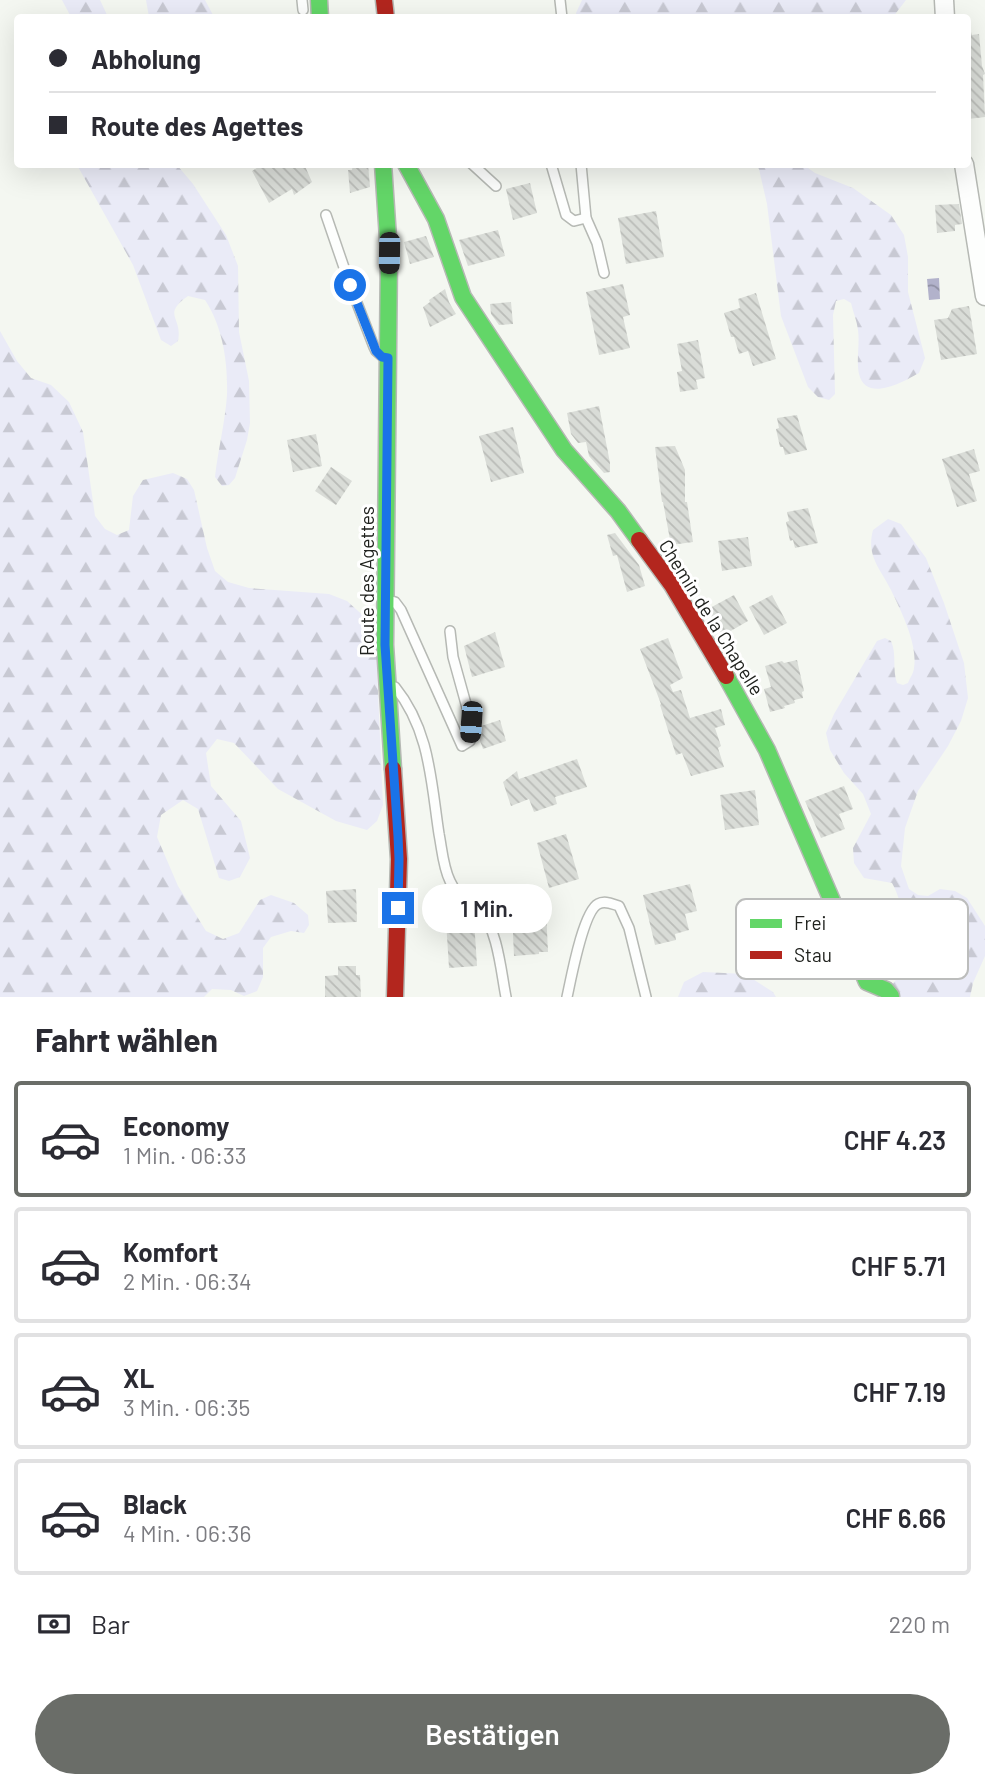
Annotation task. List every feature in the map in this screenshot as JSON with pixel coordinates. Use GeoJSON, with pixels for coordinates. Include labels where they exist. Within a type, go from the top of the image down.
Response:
{"type":"FeatureCollection","features":[{"type":"Feature","properties":{"kind":"street","name":"Route des Agettes"},"geometry":{"type":"LineString","coordinates":[[383,168],[389,253],[387,678],[399,859],[395,997]]}},
{"type":"Feature","properties":{"kind":"street","name":"Chemin de la Chapelle"},"geometry":{"type":"LineString","coordinates":[[408,168],[436,219],[463,297],[564,450],[618,511],[672,585],[728,680],[767,750],[831,899]]}},
{"type":"Feature","properties":{"kind":"street"},"geometry":{"type":"LineString","coordinates":[[965,168],[985,296]]}},
{"type":"Feature","properties":{"kind":"street","name":"Chemin de la Chapelle"},"geometry":{"type":"LineString","coordinates":[[866,979],[886,990],[891,996]]}},
{"type":"Feature","properties":{"kind":"lane"},"geometry":{"type":"LineString","coordinates":[[476,168],[496,186]]}},
{"type":"Feature","properties":{"kind":"lane"},"geometry":{"type":"LineString","coordinates":[[552,168],[566,215],[574,220],[586,218]]}},
{"type":"Feature","properties":{"kind":"lane"},"geometry":{"type":"LineString","coordinates":[[581,168],[586,218],[597,243],[604,273]]}},
{"type":"Feature","properties":{"kind":"lane"},"geometry":{"type":"LineString","coordinates":[[326,215],[374,347],[379,355],[388,358]]}},
{"type":"Feature","properties":{"kind":"lane"},"geometry":{"type":"LineString","coordinates":[[386,599],[394,602],[401,610],[462,746],[470,741],[471,722],[453,657],[450,631]]}},
{"type":"Feature","properties":{"kind":"lane"},"geometry":{"type":"LineString","coordinates":[[387,678],[411,711],[429,762],[442,853],[449,880],[456,891],[480,910],[489,924],[506,997]]}},
{"type":"Feature","properties":{"kind":"lane"},"geometry":{"type":"LineString","coordinates":[[567,997],[589,912],[599,903],[619,906],[629,928],[646,997]]}},
{"type":"Feature","properties":{"kind":"green space"},"geometry":{"type":"Polygon","coordinates":[[[62,0],[100,0],[107,14],[69,14],[62,0]]]}},
{"type":"Feature","properties":{"kind":"green space"},"geometry":{"type":"Polygon","coordinates":[[[146,0],[205,0],[212,14],[148,14],[146,0]]]}},
{"type":"Feature","properties":{"kind":"green space"},"geometry":{"type":"Polygon","coordinates":[[[582,0],[906,0],[895,14],[576,13],[582,0]]]}},
{"type":"Feature","properties":{"kind":"green space"},"geometry":{"type":"Polygon","coordinates":[[[79,168],[180,168],[226,235],[238,266],[239,332],[249,381],[250,423],[235,478],[229,485],[222,486],[215,477],[227,395],[225,358],[216,322],[205,300],[188,296],[174,312],[178,341],[171,346],[161,340],[133,265],[79,168]]]}},
{"type":"Feature","properties":{"kind":"green space"},"geometry":{"type":"Polygon","coordinates":[[[808,168],[853,188],[891,215],[904,235],[908,257],[908,292],[925,358],[919,373],[886,388],[877,389],[863,383],[858,369],[857,323],[851,303],[844,299],[836,301],[833,315],[835,394],[829,400],[818,397],[808,387],[781,316],[767,204],[759,169],[808,168]]]}},
{"type":"Feature","properties":{"kind":"green space"},"geometry":{"type":"Polygon","coordinates":[[[0,331],[17,361],[31,378],[51,385],[69,402],[83,432],[95,516],[105,529],[117,535],[129,530],[133,496],[143,480],[173,473],[187,479],[194,490],[215,571],[228,582],[249,588],[329,594],[347,601],[368,620],[378,635],[383,805],[377,821],[367,830],[336,821],[278,789],[234,743],[217,739],[206,753],[211,786],[241,821],[250,858],[240,877],[229,881],[219,878],[198,809],[183,800],[161,815],[157,837],[178,886],[206,931],[223,939],[239,933],[260,900],[271,895],[294,903],[308,915],[309,925],[304,933],[291,931],[271,937],[263,948],[263,977],[257,991],[244,996],[231,990],[212,989],[204,997],[0,997],[0,331]]]}},
{"type":"Feature","properties":{"kind":"green space"},"geometry":{"type":"Polygon","coordinates":[[[888,519],[901,524],[926,558],[964,663],[968,698],[961,721],[948,746],[918,791],[905,828],[901,866],[909,889],[918,895],[928,896],[940,889],[955,891],[968,899],[899,899],[892,883],[864,878],[854,863],[853,848],[871,814],[863,794],[844,773],[830,750],[826,733],[834,714],[877,641],[885,638],[891,641],[897,683],[908,683],[915,659],[908,628],[875,562],[871,547],[873,530],[888,519]]]}},
{"type":"Feature","properties":{"kind":"green space"},"geometry":{"type":"Polygon","coordinates":[[[968,900],[985,926],[985,956],[970,997],[878,997],[897,979],[968,979],[968,900]]]}},
{"type":"Feature","properties":{"kind":"green space"},"geometry":{"type":"Polygon","coordinates":[[[703,972],[736,974],[736,979],[753,979],[773,992],[776,997],[678,997],[684,982],[703,972]]]}},
{"type":"Feature","properties":{"kind":"water"},"geometry":{"type":"Polygon","coordinates":[[[939,278],[940,299],[929,300],[927,279],[939,278]]]}},
{"type":"Feature","properties":{"kind":"building"},"geometry":{"type":"Polygon","coordinates":[[[971,32],[972,35],[979,34],[985,74],[985,117],[971,119],[971,32]]]}},
{"type":"Feature","properties":{"kind":"building"},"geometry":{"type":"Polygon","coordinates":[[[257,168],[306,168],[312,182],[294,195],[292,189],[269,203],[252,171],[257,168]]]}},
{"type":"Feature","properties":{"kind":"building"},"geometry":{"type":"Polygon","coordinates":[[[368,168],[370,187],[350,193],[348,170],[368,168]]]}},
{"type":"Feature","properties":{"kind":"building"},"geometry":{"type":"Polygon","coordinates":[[[530,183],[537,213],[513,220],[506,189],[530,183]]]}},
{"type":"Feature","properties":{"kind":"building"},"geometry":{"type":"Polygon","coordinates":[[[959,204],[962,224],[955,225],[955,231],[937,233],[935,205],[959,204]]]}},
{"type":"Feature","properties":{"kind":"building"},"geometry":{"type":"Polygon","coordinates":[[[656,211],[664,257],[626,264],[618,218],[656,211]]]}},
{"type":"Feature","properties":{"kind":"building"},"geometry":{"type":"Polygon","coordinates":[[[498,230],[505,256],[468,266],[459,240],[498,230]]]}},
{"type":"Feature","properties":{"kind":"building"},"geometry":{"type":"Polygon","coordinates":[[[426,236],[434,257],[410,264],[404,242],[426,236]]]}},
{"type":"Feature","properties":{"kind":"building"},"geometry":{"type":"Polygon","coordinates":[[[623,284],[630,315],[623,317],[630,348],[599,355],[586,292],[623,284]]]}},
{"type":"Feature","properties":{"kind":"building"},"geometry":{"type":"Polygon","coordinates":[[[445,289],[456,314],[430,327],[423,307],[445,289]]]}},
{"type":"Feature","properties":{"kind":"building"},"geometry":{"type":"Polygon","coordinates":[[[756,293],[776,359],[753,366],[748,351],[739,354],[724,313],[740,308],[738,299],[756,293]]]}},
{"type":"Feature","properties":{"kind":"building"},"geometry":{"type":"Polygon","coordinates":[[[511,302],[513,324],[499,325],[491,314],[490,304],[511,302]]]}},
{"type":"Feature","properties":{"kind":"building"},"geometry":{"type":"Polygon","coordinates":[[[969,306],[977,354],[941,360],[934,320],[948,318],[952,309],[969,306]]]}},
{"type":"Feature","properties":{"kind":"building"},"geometry":{"type":"Polygon","coordinates":[[[698,340],[705,378],[696,380],[698,389],[680,392],[677,372],[682,371],[677,344],[698,340]]]}},
{"type":"Feature","properties":{"kind":"building"},"geometry":{"type":"Polygon","coordinates":[[[599,406],[610,463],[610,472],[604,473],[589,456],[586,442],[578,443],[571,434],[567,413],[599,406]]]}},
{"type":"Feature","properties":{"kind":"building"},"geometry":{"type":"Polygon","coordinates":[[[797,415],[807,450],[785,455],[783,447],[780,447],[776,429],[779,428],[777,418],[797,415]]]}},
{"type":"Feature","properties":{"kind":"building"},"geometry":{"type":"Polygon","coordinates":[[[513,427],[524,473],[491,482],[479,436],[513,427]]]}},
{"type":"Feature","properties":{"kind":"building"},"geometry":{"type":"Polygon","coordinates":[[[316,434],[322,466],[293,472],[287,440],[316,434]]]}},
{"type":"Feature","properties":{"kind":"building"},"geometry":{"type":"Polygon","coordinates":[[[675,446],[685,470],[685,502],[693,542],[671,545],[655,447],[675,446]]]}},
{"type":"Feature","properties":{"kind":"building"},"geometry":{"type":"Polygon","coordinates":[[[974,449],[980,471],[969,474],[977,501],[957,507],[942,459],[974,449]]]}},
{"type":"Feature","properties":{"kind":"building"},"geometry":{"type":"Polygon","coordinates":[[[331,467],[352,481],[336,505],[315,491],[331,467]]]}},
{"type":"Feature","properties":{"kind":"building"},"geometry":{"type":"Polygon","coordinates":[[[808,508],[818,543],[795,548],[793,540],[790,541],[787,512],[808,508]]]}},
{"type":"Feature","properties":{"kind":"building"},"geometry":{"type":"Polygon","coordinates":[[[615,533],[639,565],[645,586],[627,592],[617,555],[613,556],[607,535],[615,533]]]}},
{"type":"Feature","properties":{"kind":"building"},"geometry":{"type":"Polygon","coordinates":[[[748,537],[752,566],[722,571],[718,541],[748,537]]]}},
{"type":"Feature","properties":{"kind":"building"},"geometry":{"type":"Polygon","coordinates":[[[734,595],[748,621],[722,636],[708,609],[734,595]]]}},
{"type":"Feature","properties":{"kind":"building"},"geometry":{"type":"Polygon","coordinates":[[[772,595],[787,623],[764,635],[749,607],[772,595]]]}},
{"type":"Feature","properties":{"kind":"building"},"geometry":{"type":"Polygon","coordinates":[[[495,632],[505,667],[472,677],[464,646],[495,632]]]}},
{"type":"Feature","properties":{"kind":"building"},"geometry":{"type":"Polygon","coordinates":[[[668,638],[683,678],[670,685],[673,692],[681,690],[690,718],[721,709],[725,725],[715,728],[724,767],[691,776],[682,753],[676,755],[661,704],[640,649],[668,638]]]}},
{"type":"Feature","properties":{"kind":"building"},"geometry":{"type":"Polygon","coordinates":[[[797,660],[803,698],[794,700],[795,703],[784,706],[785,708],[770,712],[764,689],[771,687],[765,666],[797,660]]]}},
{"type":"Feature","properties":{"kind":"building"},"geometry":{"type":"Polygon","coordinates":[[[500,720],[506,741],[483,749],[478,727],[500,720]]]}},
{"type":"Feature","properties":{"kind":"building"},"geometry":{"type":"Polygon","coordinates":[[[577,759],[587,787],[555,797],[557,804],[534,812],[529,799],[511,806],[503,782],[517,771],[519,779],[577,759]]]}},
{"type":"Feature","properties":{"kind":"building"},"geometry":{"type":"Polygon","coordinates":[[[844,786],[853,809],[839,814],[845,829],[821,838],[805,801],[844,786]]]}},
{"type":"Feature","properties":{"kind":"building"},"geometry":{"type":"Polygon","coordinates":[[[755,790],[759,825],[725,830],[720,795],[755,790]]]}},
{"type":"Feature","properties":{"kind":"building"},"geometry":{"type":"Polygon","coordinates":[[[566,834],[579,879],[549,888],[537,843],[566,834]]]}},
{"type":"Feature","properties":{"kind":"building"},"geometry":{"type":"Polygon","coordinates":[[[690,884],[697,911],[685,914],[689,930],[675,934],[676,940],[655,945],[643,895],[690,884]]]}},
{"type":"Feature","properties":{"kind":"building"},"geometry":{"type":"Polygon","coordinates":[[[356,889],[357,922],[328,923],[326,891],[356,889]]]}},
{"type":"Feature","properties":{"kind":"building"},"geometry":{"type":"Polygon","coordinates":[[[546,910],[548,952],[514,956],[512,912],[546,910]]]}},
{"type":"Feature","properties":{"kind":"building"},"geometry":{"type":"Polygon","coordinates":[[[474,919],[477,966],[449,968],[446,920],[474,919]]]}},
{"type":"Feature","properties":{"kind":"building"},"geometry":{"type":"Polygon","coordinates":[[[338,966],[356,966],[356,975],[360,975],[361,997],[325,997],[325,976],[338,975],[338,966]]]}},
{"type":"Feature","properties":{"kind":"traffic: fast"},"geometry":{"type":"LineString","coordinates":[[319,0],[320,14]]}},
{"type":"Feature","properties":{"kind":"traffic: fast"},"geometry":{"type":"LineString","coordinates":[[383,168],[389,253],[385,645],[393,769]]}},
{"type":"Feature","properties":{"kind":"traffic: fast"},"geometry":{"type":"LineString","coordinates":[[408,168],[436,219],[463,297],[564,450],[618,511],[639,540]]}},
{"type":"Feature","properties":{"kind":"traffic: fast"},"geometry":{"type":"LineString","coordinates":[[726,676],[767,750],[831,899]]}},
{"type":"Feature","properties":{"kind":"traffic: fast"},"geometry":{"type":"LineString","coordinates":[[866,979],[886,990],[891,996]]}},
{"type":"Feature","properties":{"kind":"traffic: jam"},"geometry":{"type":"LineString","coordinates":[[384,0],[386,14]]}},
{"type":"Feature","properties":{"kind":"traffic: jam"},"geometry":{"type":"LineString","coordinates":[[639,540],[672,585],[726,676]]}},
{"type":"Feature","properties":{"kind":"traffic: jam"},"geometry":{"type":"LineString","coordinates":[[393,769],[399,859],[395,997]]}},
{"type":"Feature","properties":{"kind":"route"},"geometry":{"type":"LineString","coordinates":[[350,285],[376,351],[382,357],[388,358],[385,645],[396,789],[398,908]]}}]}
